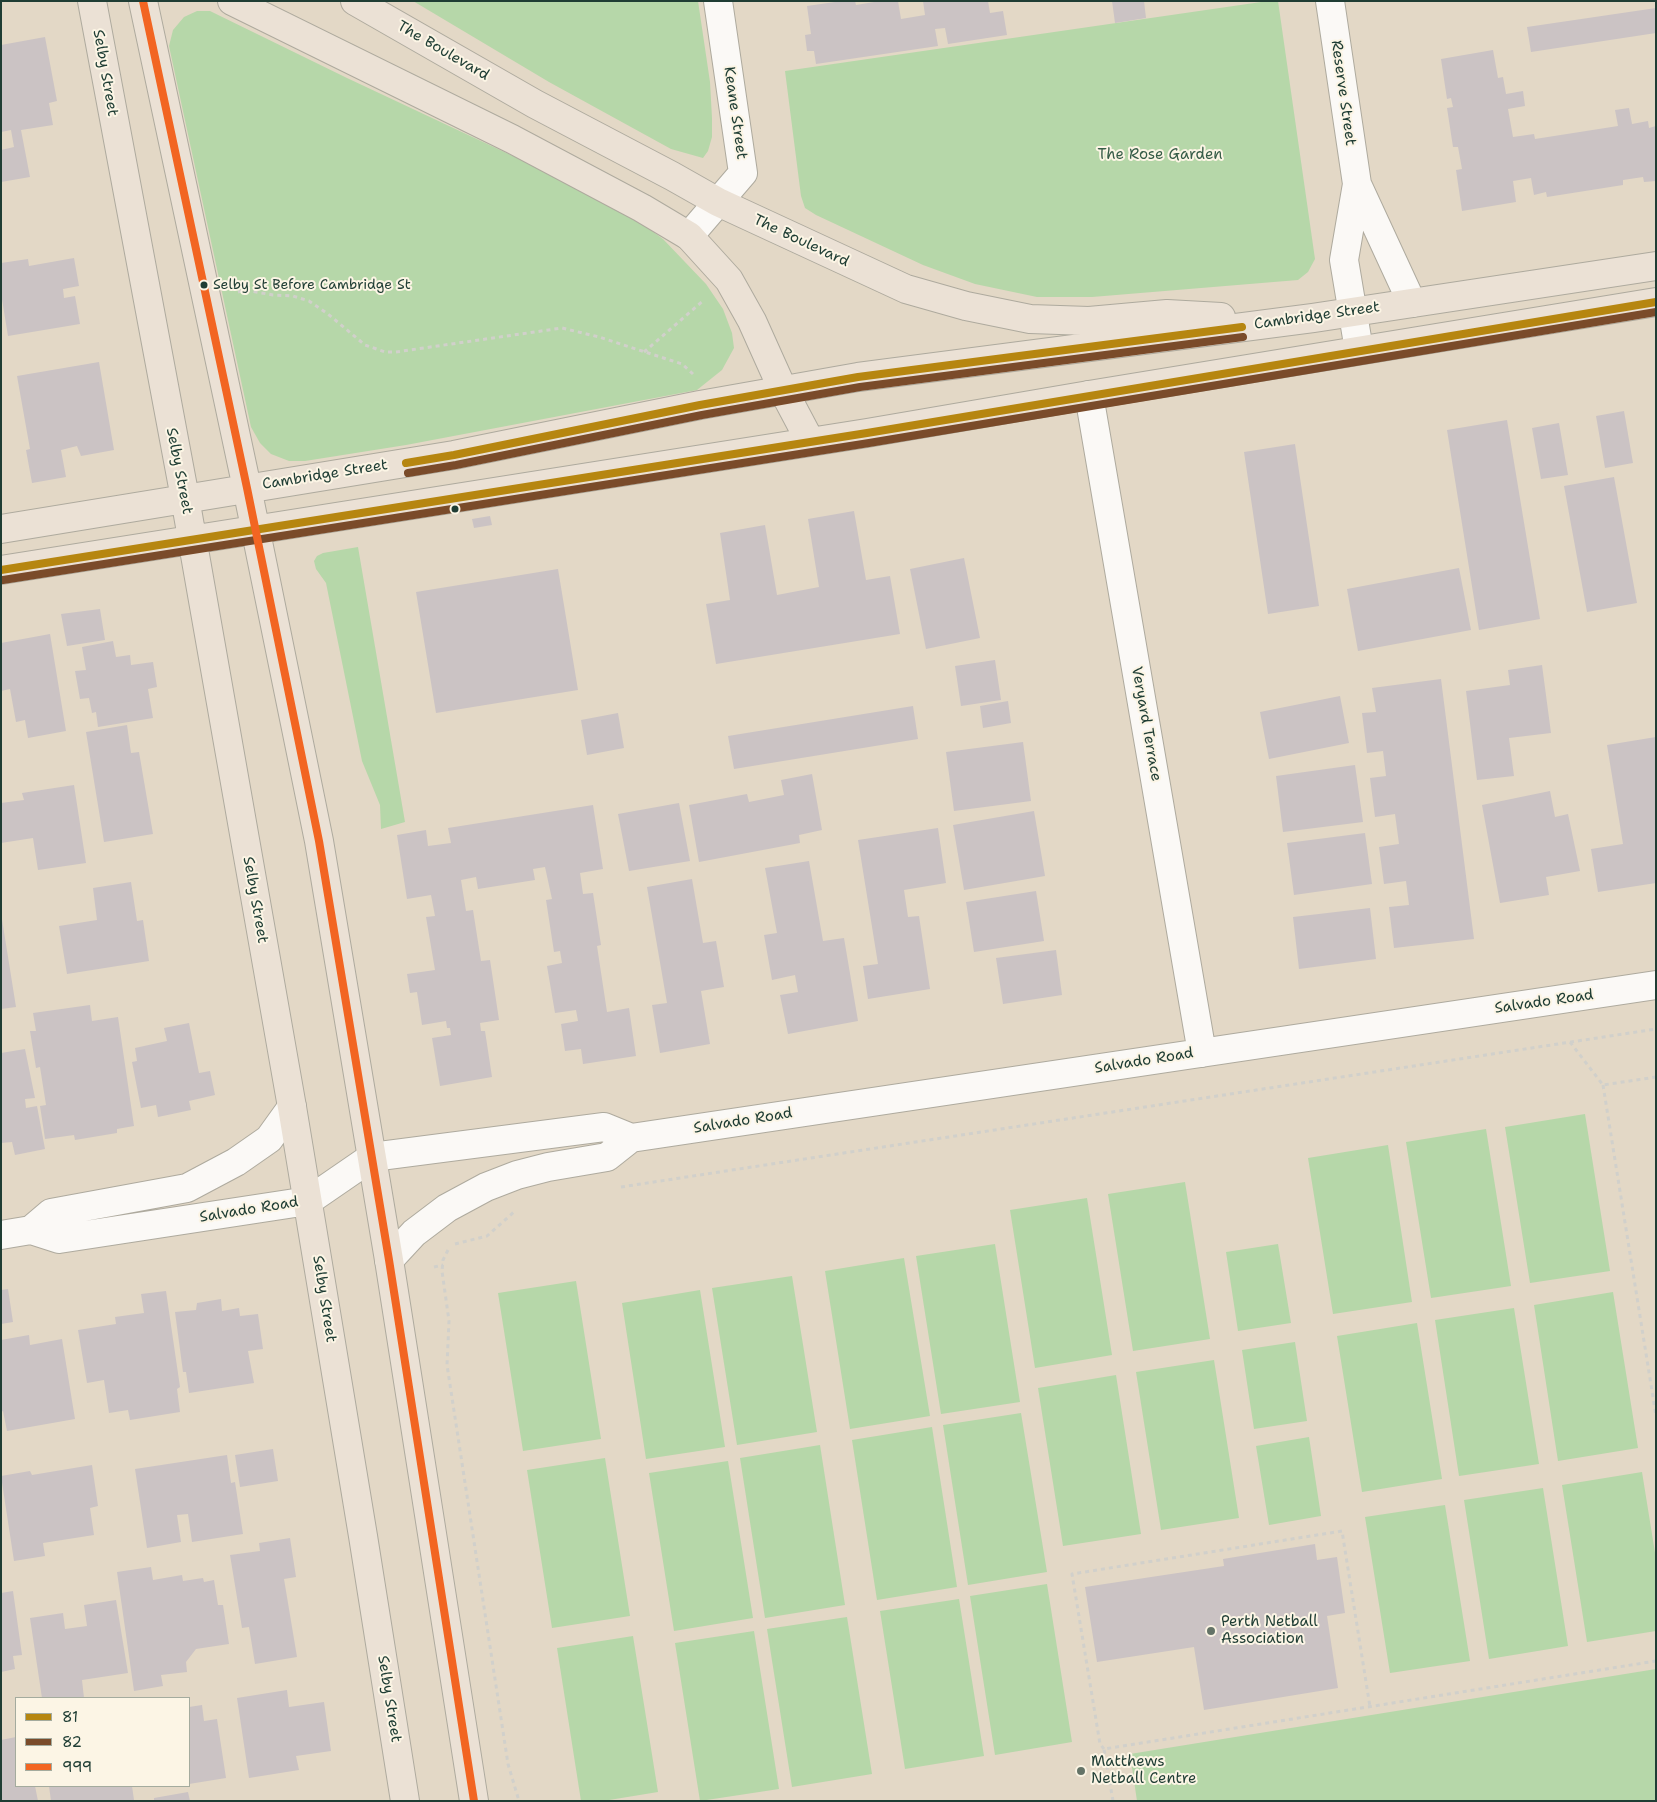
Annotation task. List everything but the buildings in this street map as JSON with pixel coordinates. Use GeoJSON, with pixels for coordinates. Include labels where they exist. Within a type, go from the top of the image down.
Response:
{"type":"FeatureCollection","features":[{"type":"Feature","properties":{"kind":"main road","name":"Selby Street"},"geometry":{"type":"LineString","coordinates":[[92,1],[185,498],[292,1107],[363,1536],[404,1801]]}},
{"type":"Feature","properties":{"kind":"main road"},"geometry":{"type":"LineString","coordinates":[[143,1],[247,488],[319,841],[389,1260],[474,1801]]}},
{"type":"Feature","properties":{"kind":"main road"},"geometry":{"type":"LineString","coordinates":[[232,1],[512,139],[642,208],[689,236],[729,280],[752,321],[783,390],[810,441]]}},
{"type":"Feature","properties":{"kind":"main road","name":"The Boulevard"},"geometry":{"type":"LineString","coordinates":[[355,1],[535,104],[718,202],[906,288],[966,306],[1030,319],[1089,321],[1167,314],[1293,320]]}},
{"type":"Feature","properties":{"kind":"main road","name":"Cambridge Street"},"geometry":{"type":"LineString","coordinates":[[1,529],[454,455],[690,407],[868,375],[1352,312],[1656,266]]}},
{"type":"Feature","properties":{"kind":"main road"},"geometry":{"type":"LineString","coordinates":[[1,570],[256,531],[1656,302]]}},
{"type":"Feature","properties":{"kind":"street","name":"Keane Street"},"geometry":{"type":"LineString","coordinates":[[689,236],[743,173],[718,1]]}},
{"type":"Feature","properties":{"kind":"street","name":"Reserve Street"},"geometry":{"type":"LineString","coordinates":[[1330,1],[1357,184],[1412,303]]}},
{"type":"Feature","properties":{"kind":"street","name":"Reserve Street"},"geometry":{"type":"LineString","coordinates":[[1357,184],[1344,260],[1359,350]]}},
{"type":"Feature","properties":{"kind":"street","name":"Veryard Terrace"},"geometry":{"type":"LineString","coordinates":[[1090,395],[1202,1053]]}},
{"type":"Feature","properties":{"kind":"street","name":"Salvado Road"},"geometry":{"type":"LineString","coordinates":[[389,1260],[420,1228],[448,1208],[486,1187],[517,1175],[548,1167],[607,1157],[632,1138],[1656,985]]}},
{"type":"Feature","properties":{"kind":"street"},"geometry":{"type":"LineString","coordinates":[[31,1230],[51,1213],[187,1188],[236,1162],[269,1139],[292,1107]]}},
{"type":"Feature","properties":{"kind":"street","name":"Salvado Road"},"geometry":{"type":"LineString","coordinates":[[1,1235],[31,1230],[60,1239],[308,1201],[372,1157],[604,1127],[632,1138]]}},
{"type":"Feature","properties":{"kind":"path"},"geometry":{"type":"LineString","coordinates":[[236,292],[245,290],[293,296],[310,301],[365,345],[385,352],[562,328],[599,337],[682,364],[693,373],[695,380]]}},
{"type":"Feature","properties":{"kind":"path"},"geometry":{"type":"LineString","coordinates":[[644,352],[710,295]]}},
{"type":"Feature","properties":{"kind":"path"},"geometry":{"type":"LineString","coordinates":[[615,1188],[1656,1029]]}},
{"type":"Feature","properties":{"kind":"path"},"geometry":{"type":"LineString","coordinates":[[1570,1042],[1603,1085],[1656,1416]]}},
{"type":"Feature","properties":{"kind":"path"},"geometry":{"type":"LineString","coordinates":[[1603,1085],[1656,1077]]}},
{"type":"Feature","properties":{"kind":"path"},"geometry":{"type":"LineString","coordinates":[[518,1208],[487,1236],[454,1244],[446,1252],[442,1271],[449,1321],[447,1365],[508,1764],[519,1801]]}},
{"type":"Feature","properties":{"kind":"path"},"geometry":{"type":"LineString","coordinates":[[434,1267],[443,1265]]}},
{"type":"Feature","properties":{"kind":"path"},"geometry":{"type":"LineString","coordinates":[[1113,1801],[1104,1749],[1100,1744],[1072,1574],[1342,1531],[1370,1707]]}},
{"type":"Feature","properties":{"kind":"path"},"geometry":{"type":"LineString","coordinates":[[1104,1749],[1656,1661]]}},
{"type":"Feature","properties":{"kind":"green space"},"geometry":{"type":"Polygon","coordinates":[[[413,1],[698,1],[710,82],[712,137],[708,151],[703,158],[671,149],[549,82],[413,1]]]}},
{"type":"Feature","properties":{"kind":"green space","name":"The Rose Garden"},"geometry":{"type":"Polygon","coordinates":[[[1278,1],[1315,259],[1308,272],[1298,280],[1092,297],[1037,297],[975,284],[923,265],[816,215],[805,208],[801,196],[785,71],[1278,1]]]}},
{"type":"Feature","properties":{"kind":"green space"},"geometry":{"type":"Polygon","coordinates":[[[197,11],[210,11],[347,78],[615,204],[663,239],[706,284],[723,309],[732,333],[734,348],[722,370],[697,390],[406,445],[305,461],[289,461],[271,454],[260,443],[251,427],[169,46],[173,30],[184,17],[197,11]]]}},
{"type":"Feature","properties":{"kind":"green space"},"geometry":{"type":"Polygon","coordinates":[[[358,547],[405,822],[381,829],[380,805],[362,761],[326,583],[316,569],[314,561],[317,556],[323,553],[358,547]]]}},
{"type":"Feature","properties":{"kind":"green space"},"geometry":{"type":"Polygon","coordinates":[[[1585,1114],[1610,1271],[1530,1283],[1505,1127],[1585,1114]]]}},
{"type":"Feature","properties":{"kind":"green space"},"geometry":{"type":"Polygon","coordinates":[[[1486,1129],[1511,1286],[1431,1298],[1406,1142],[1486,1129]]]}},
{"type":"Feature","properties":{"kind":"green space"},"geometry":{"type":"Polygon","coordinates":[[[1388,1145],[1412,1302],[1333,1314],[1308,1158],[1388,1145]]]}},
{"type":"Feature","properties":{"kind":"green space"},"geometry":{"type":"Polygon","coordinates":[[[1185,1182],[1210,1339],[1133,1351],[1108,1194],[1185,1182]]]}},
{"type":"Feature","properties":{"kind":"green space"},"geometry":{"type":"Polygon","coordinates":[[[1087,1198],[1112,1355],[1035,1368],[1010,1210],[1087,1198]]]}},
{"type":"Feature","properties":{"kind":"green space"},"geometry":{"type":"Polygon","coordinates":[[[995,1244],[1020,1402],[941,1414],[916,1256],[995,1244]]]}},
{"type":"Feature","properties":{"kind":"green space"},"geometry":{"type":"Polygon","coordinates":[[[1278,1244],[1291,1323],[1238,1331],[1226,1252],[1278,1244]]]}},
{"type":"Feature","properties":{"kind":"green space"},"geometry":{"type":"Polygon","coordinates":[[[904,1258],[930,1416],[850,1429],[825,1271],[904,1258]]]}},
{"type":"Feature","properties":{"kind":"green space"},"geometry":{"type":"Polygon","coordinates":[[[792,1276],[817,1432],[737,1445],[712,1288],[792,1276]]]}},
{"type":"Feature","properties":{"kind":"green space"},"geometry":{"type":"Polygon","coordinates":[[[576,1281],[601,1439],[523,1451],[498,1293],[576,1281]]]}},
{"type":"Feature","properties":{"kind":"green space"},"geometry":{"type":"Polygon","coordinates":[[[700,1290],[725,1447],[646,1459],[622,1303],[700,1290]]]}},
{"type":"Feature","properties":{"kind":"green space"},"geometry":{"type":"Polygon","coordinates":[[[1613,1292],[1638,1448],[1558,1461],[1534,1305],[1613,1292]]]}},
{"type":"Feature","properties":{"kind":"green space"},"geometry":{"type":"Polygon","coordinates":[[[1514,1308],[1539,1464],[1459,1476],[1435,1320],[1514,1308]]]}},
{"type":"Feature","properties":{"kind":"green space"},"geometry":{"type":"Polygon","coordinates":[[[1417,1323],[1442,1479],[1362,1492],[1337,1336],[1417,1323]]]}},
{"type":"Feature","properties":{"kind":"green space"},"geometry":{"type":"Polygon","coordinates":[[[1295,1342],[1307,1421],[1254,1429],[1242,1350],[1295,1342]]]}},
{"type":"Feature","properties":{"kind":"green space"},"geometry":{"type":"Polygon","coordinates":[[[1214,1360],[1239,1518],[1161,1530],[1136,1372],[1214,1360]]]}},
{"type":"Feature","properties":{"kind":"green space"},"geometry":{"type":"Polygon","coordinates":[[[1116,1375],[1141,1534],[1063,1546],[1038,1388],[1116,1375]]]}},
{"type":"Feature","properties":{"kind":"green space"},"geometry":{"type":"Polygon","coordinates":[[[1021,1413],[1047,1572],[968,1585],[943,1425],[1021,1413]]]}},
{"type":"Feature","properties":{"kind":"green space"},"geometry":{"type":"Polygon","coordinates":[[[932,1427],[957,1587],[877,1600],[852,1440],[932,1427]]]}},
{"type":"Feature","properties":{"kind":"green space"},"geometry":{"type":"Polygon","coordinates":[[[1309,1437],[1321,1516],[1269,1525],[1256,1446],[1309,1437]]]}},
{"type":"Feature","properties":{"kind":"green space"},"geometry":{"type":"Polygon","coordinates":[[[820,1445],[845,1605],[765,1618],[740,1458],[820,1445]]]}},
{"type":"Feature","properties":{"kind":"green space"},"geometry":{"type":"Polygon","coordinates":[[[605,1458],[630,1616],[552,1628],[527,1470],[605,1458]]]}},
{"type":"Feature","properties":{"kind":"green space"},"geometry":{"type":"Polygon","coordinates":[[[728,1461],[753,1618],[674,1631],[649,1473],[728,1461]]]}},
{"type":"Feature","properties":{"kind":"green space"},"geometry":{"type":"Polygon","coordinates":[[[1642,1472],[1656,1559],[1656,1631],[1587,1642],[1562,1485],[1642,1472]]]}},
{"type":"Feature","properties":{"kind":"green space"},"geometry":{"type":"Polygon","coordinates":[[[1543,1488],[1568,1646],[1489,1659],[1464,1500],[1543,1488]]]}},
{"type":"Feature","properties":{"kind":"green space"},"geometry":{"type":"Polygon","coordinates":[[[1445,1505],[1470,1661],[1390,1673],[1365,1517],[1445,1505]]]}},
{"type":"Feature","properties":{"kind":"green space"},"geometry":{"type":"Polygon","coordinates":[[[1047,1584],[1072,1742],[995,1755],[970,1596],[1047,1584]]]}},
{"type":"Feature","properties":{"kind":"green space"},"geometry":{"type":"Polygon","coordinates":[[[959,1599],[984,1756],[905,1769],[880,1611],[959,1599]]]}},
{"type":"Feature","properties":{"kind":"green space"},"geometry":{"type":"Polygon","coordinates":[[[847,1617],[872,1774],[792,1787],[767,1629],[847,1617]]]}},
{"type":"Feature","properties":{"kind":"green space"},"geometry":{"type":"Polygon","coordinates":[[[754,1631],[779,1789],[700,1801],[675,1643],[754,1631]]]}},
{"type":"Feature","properties":{"kind":"green space"},"geometry":{"type":"Polygon","coordinates":[[[633,1636],[658,1792],[603,1801],[581,1801],[557,1648],[633,1636]]]}},
{"type":"Feature","properties":{"kind":"green space"},"geometry":{"type":"Polygon","coordinates":[[[1656,1669],[1656,1801],[1137,1801],[1130,1754],[1656,1669]]]}},
{"type":"Feature","properties":{"kind":"transit line","name":"999"},"geometry":{"type":"LineString","coordinates":[[143,1],[247,488],[319,841],[389,1260],[474,1801]]}},
{"type":"Feature","properties":{"kind":"transit line","name":"81"},"geometry":{"type":"LineString","coordinates":[[1,570],[867,433],[1656,302]]}},
{"type":"Feature","properties":{"kind":"transit line","name":"82"},"geometry":{"type":"LineString","coordinates":[[3,580],[869,443],[1656,312]]}},
{"type":"Feature","properties":{"kind":"transit line","name":"81"},"geometry":{"type":"LineString","coordinates":[[406,463],[700,405],[858,377],[1242,327]]}},
{"type":"Feature","properties":{"kind":"transit line","name":"82"},"geometry":{"type":"LineString","coordinates":[[408,473],[702,415],[860,387],[1243,337]]}},
{"type":"Feature","properties":{"kind":"place","name":"Selby St Before Cambridge St"},"geometry":{"type":"Point","coordinates":[204,285]}},
{"type":"Feature","properties":{"kind":"place","name":"Perth Netball Association"},"geometry":{"type":"Point","coordinates":[1211,1631]}},
{"type":"Feature","properties":{"kind":"place","name":"Matthews Netball Centre"},"geometry":{"type":"Point","coordinates":[1081,1771]}}]}
